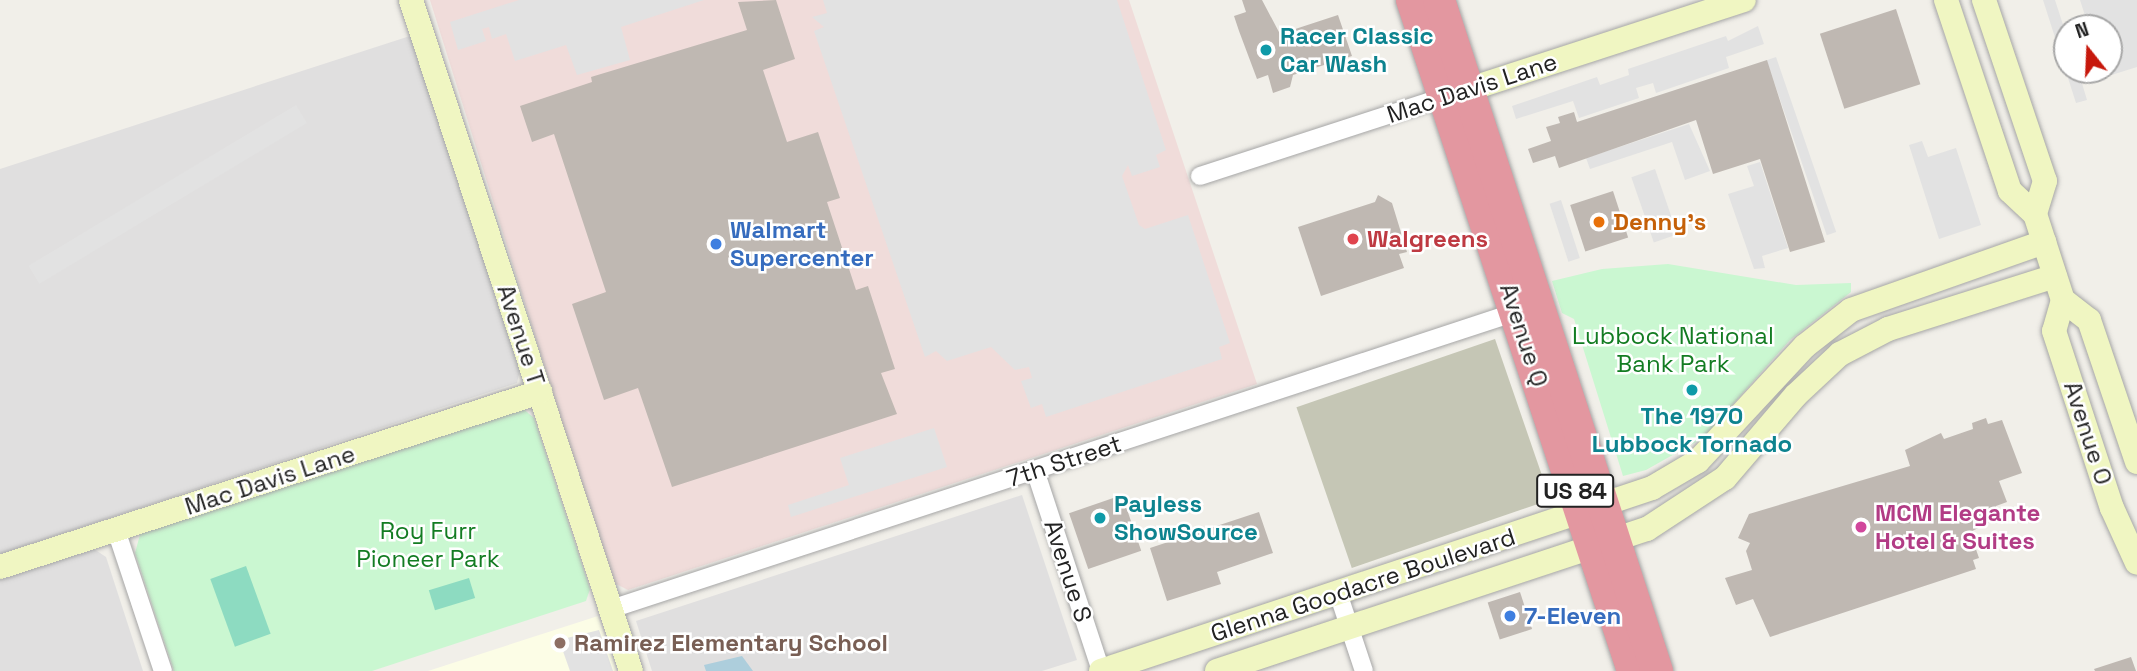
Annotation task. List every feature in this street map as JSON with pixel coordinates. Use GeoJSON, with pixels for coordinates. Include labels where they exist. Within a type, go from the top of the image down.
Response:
{"type":"FeatureCollection","features":[{"type":"Feature","properties":{"kind":"highway","name":"Avenue Q"},"geometry":{"type":"LineString","coordinates":[[1412,0],[1456,93],[1603,543],[1657,671]]}},
{"type":"Feature","properties":{"kind":"highway","name":"Avenue Q"},"geometry":{"type":"LineString","coordinates":[[1438,0],[1456,93],[1516,312],[1592,510]]}},
{"type":"Feature","properties":{"kind":"highway","name":"Avenue Q"},"geometry":{"type":"LineString","coordinates":[[1603,543],[1633,671]]}},
{"type":"Feature","properties":{"kind":"street","name":"Avenue T"},"geometry":{"type":"LineString","coordinates":[[411,0],[631,671]]}},
{"type":"Feature","properties":{"kind":"street","name":"Mac Davis Lane"},"geometry":{"type":"LineString","coordinates":[[1200,176],[1744,0]]}},
{"type":"Feature","properties":{"kind":"street"},"geometry":{"type":"LineString","coordinates":[[1945,0],[2010,191],[2035,214],[2063,300]]}},
{"type":"Feature","properties":{"kind":"street"},"geometry":{"type":"LineString","coordinates":[[1984,0],[2045,181],[2035,214]]}},
{"type":"Feature","properties":{"kind":"street","name":"Glenna Goodacre Boulevard"},"geometry":{"type":"LineString","coordinates":[[1101,671],[1592,510],[1698,461],[1797,354],[1851,310],[2044,242]]}},
{"type":"Feature","properties":{"kind":"street","name":"Glenna Goodacre Boulevard"},"geometry":{"type":"LineString","coordinates":[[1217,671],[1664,521],[1725,478],[1801,389],[1840,354],[1888,329],[2055,276]]}},
{"type":"Feature","properties":{"kind":"street","name":"Avenue O"},"geometry":{"type":"LineString","coordinates":[[2137,462],[2089,320],[2063,300],[2054,331],[2112,508],[2137,563]]}},
{"type":"Feature","properties":{"kind":"street","name":"7th Street"},"geometry":{"type":"LineString","coordinates":[[611,610],[1516,312]]}},
{"type":"Feature","properties":{"kind":"street","name":"Mac Davis Lane"},"geometry":{"type":"LineString","coordinates":[[0,567],[540,392]]}},
{"type":"Feature","properties":{"kind":"street","name":"Avenue S"},"geometry":{"type":"LineString","coordinates":[[1035,470],[1101,671]]}},
{"type":"Feature","properties":{"kind":"street"},"geometry":{"type":"LineString","coordinates":[[116,530],[163,671]]}},
{"type":"Feature","properties":{"kind":"street"},"geometry":{"type":"LineString","coordinates":[[1338,593],[1364,671]]}},
{"type":"Feature","properties":{"kind":"shaded area"},"geometry":{"type":"Polygon","coordinates":[[[430,0],[1129,0],[1257,384],[628,590],[612,582],[430,0]]]}},
{"type":"Feature","properties":{"kind":"shaded area"},"geometry":{"type":"Polygon","coordinates":[[[519,0],[704,0],[621,27],[630,60],[577,75],[566,45],[515,61],[506,34],[492,39],[489,27],[482,29],[486,41],[458,50],[450,22],[519,0]]]}},
{"type":"Feature","properties":{"kind":"shaded area"},"geometry":{"type":"Polygon","coordinates":[[[823,0],[1117,0],[1166,150],[1156,155],[1160,167],[1132,176],[1128,165],[1122,176],[1139,225],[1145,229],[1188,215],[1230,343],[1219,347],[1222,359],[1046,417],[1042,404],[1031,408],[1021,381],[1032,378],[1029,367],[1015,370],[991,347],[947,361],[936,351],[925,357],[814,31],[824,27],[812,17],[827,13],[823,0]]]}},
{"type":"Feature","properties":{"kind":"shaded area"},"geometry":{"type":"Polygon","coordinates":[[[2043,0],[2055,0],[2060,14],[2053,14],[2053,31],[2043,0]]]}},
{"type":"Feature","properties":{"kind":"shaded area"},"geometry":{"type":"Polygon","coordinates":[[[2080,0],[2137,0],[2137,67],[2123,71],[2123,14],[2084,14],[2080,0]]]}},
{"type":"Feature","properties":{"kind":"shaded area"},"geometry":{"type":"Polygon","coordinates":[[[1758,26],[1764,44],[1726,57],[1729,68],[1656,93],[1653,83],[1636,88],[1639,98],[1579,118],[1573,101],[1516,119],[1512,106],[1597,77],[1600,85],[1629,75],[1628,69],[1726,36],[1728,41],[1758,26]]]}},
{"type":"Feature","properties":{"kind":"shaded area"},"geometry":{"type":"Polygon","coordinates":[[[410,36],[520,370],[517,383],[0,554],[0,169],[410,36]]]}},
{"type":"Feature","properties":{"kind":"shaded area"},"geometry":{"type":"Polygon","coordinates":[[[1776,57],[1836,232],[1827,235],[1767,60],[1776,57]]]}},
{"type":"Feature","properties":{"kind":"shaded area"},"geometry":{"type":"Polygon","coordinates":[[[2070,84],[2082,84],[2087,100],[2076,103],[2070,84]]]}},
{"type":"Feature","properties":{"kind":"shaded area"},"geometry":{"type":"Polygon","coordinates":[[[296,105],[307,123],[39,284],[29,266],[296,105]]]}},
{"type":"Feature","properties":{"kind":"shaded area"},"geometry":{"type":"Polygon","coordinates":[[[1689,124],[1710,171],[1685,180],[1672,142],[1590,169],[1586,158],[1689,124]]]}},
{"type":"Feature","properties":{"kind":"shaded area"},"geometry":{"type":"Polygon","coordinates":[[[1922,141],[1928,157],[1956,148],[1981,225],[1939,239],[1909,145],[1922,141]]]}},
{"type":"Feature","properties":{"kind":"shaded area"},"geometry":{"type":"Polygon","coordinates":[[[1760,162],[1788,248],[1762,256],[1765,268],[1754,269],[1728,194],[1754,186],[1747,166],[1760,162]]]}},
{"type":"Feature","properties":{"kind":"shaded area"},"geometry":{"type":"Polygon","coordinates":[[[1655,169],[1677,234],[1654,242],[1631,177],[1655,169]]]}},
{"type":"Feature","properties":{"kind":"shaded area"},"geometry":{"type":"Polygon","coordinates":[[[1561,200],[1580,258],[1568,262],[1550,204],[1561,200]]]}},
{"type":"Feature","properties":{"kind":"shaded area"},"geometry":{"type":"Polygon","coordinates":[[[1495,339],[1550,500],[1352,568],[1296,407],[1495,339]]]}},
{"type":"Feature","properties":{"kind":"shaded area"},"geometry":{"type":"Polygon","coordinates":[[[934,428],[947,467],[791,517],[788,505],[849,485],[840,458],[934,428]]]}},
{"type":"Feature","properties":{"kind":"shaded area"},"geometry":{"type":"Polygon","coordinates":[[[1022,495],[1077,660],[1042,671],[652,671],[636,621],[1022,495]]]}},
{"type":"Feature","properties":{"kind":"shaded area"},"geometry":{"type":"Polygon","coordinates":[[[94,549],[106,557],[143,671],[0,671],[0,580],[94,549]]]}},
{"type":"Feature","properties":{"kind":"shaded area","name":"Ramirez Elementary School"},"geometry":{"type":"Polygon","coordinates":[[[598,616],[617,671],[428,671],[598,616]]]}},
{"type":"Feature","properties":{"kind":"shaded area"},"geometry":{"type":"Polygon","coordinates":[[[599,630],[613,671],[570,671],[559,640],[599,630]]]}},
{"type":"Feature","properties":{"kind":"green space","name":"Lubbock National Bank Park"},"geometry":{"type":"Polygon","coordinates":[[[1668,264],[1796,285],[1851,283],[1851,292],[1790,340],[1703,438],[1646,470],[1623,476],[1574,319],[1562,313],[1552,281],[1602,269],[1668,264]]]}},
{"type":"Feature","properties":{"kind":"green space","name":"Roy Furr Pioneer Park"},"geometry":{"type":"Polygon","coordinates":[[[521,407],[534,418],[590,589],[586,601],[372,671],[174,671],[135,553],[141,531],[521,407]]]}},
{"type":"Feature","properties":{"kind":"green space"},"geometry":{"type":"Polygon","coordinates":[[[246,566],[271,634],[235,647],[210,579],[246,566]]]}},
{"type":"Feature","properties":{"kind":"green space"},"geometry":{"type":"Polygon","coordinates":[[[469,578],[475,598],[435,610],[429,590],[469,578]]]}},
{"type":"Feature","properties":{"kind":"water"},"geometry":{"type":"Polygon","coordinates":[[[742,656],[753,671],[706,671],[704,665],[742,656]]]}},
{"type":"Feature","properties":{"kind":"building","name":"Walmart Supercenter"},"geometry":{"type":"Polygon","coordinates":[[[776,0],[795,59],[763,70],[787,142],[818,132],[840,198],[827,202],[856,290],[868,286],[895,369],[881,373],[897,414],[672,487],[638,388],[604,400],[572,304],[606,292],[554,134],[532,142],[520,106],[592,82],[591,77],[747,30],[738,2],[776,0]]]}},
{"type":"Feature","properties":{"kind":"building"},"geometry":{"type":"Polygon","coordinates":[[[1242,0],[1262,0],[1280,34],[1338,15],[1352,56],[1293,75],[1290,87],[1273,93],[1268,75],[1257,79],[1234,16],[1246,12],[1242,0]]]}},
{"type":"Feature","properties":{"kind":"building"},"geometry":{"type":"Polygon","coordinates":[[[1896,9],[1920,84],[1844,109],[1820,34],[1896,9]]]}},
{"type":"Feature","properties":{"kind":"building"},"geometry":{"type":"Polygon","coordinates":[[[1767,60],[1825,242],[1790,252],[1760,159],[1713,174],[1696,120],[1559,168],[1555,156],[1533,163],[1528,149],[1551,141],[1546,127],[1560,123],[1558,117],[1574,112],[1577,122],[1767,60]]]}},
{"type":"Feature","properties":{"kind":"building","name":"Denny's"},"geometry":{"type":"Polygon","coordinates":[[[1613,191],[1628,238],[1585,252],[1570,205],[1613,191]]]}},
{"type":"Feature","properties":{"kind":"building","name":"Walgreens"},"geometry":{"type":"Polygon","coordinates":[[[1378,195],[1392,203],[1407,252],[1399,254],[1404,268],[1321,296],[1298,227],[1375,202],[1378,195]]]}},
{"type":"Feature","properties":{"kind":"building","name":"MCM Elegante Hotel & Suites"},"geometry":{"type":"Polygon","coordinates":[[[1986,418],[1988,424],[2002,420],[2022,473],[1999,481],[2007,502],[1996,506],[1989,523],[1970,532],[1979,558],[1973,560],[1976,569],[1770,637],[1753,599],[1736,605],[1725,578],[1752,570],[1746,551],[1750,543],[1738,538],[1749,514],[1910,466],[1905,450],[1941,433],[1944,439],[1973,429],[1972,423],[1986,418]]]}},
{"type":"Feature","properties":{"kind":"building"},"geometry":{"type":"Polygon","coordinates":[[[1122,495],[1141,551],[1088,569],[1069,513],[1122,495]]]}},
{"type":"Feature","properties":{"kind":"building"},"geometry":{"type":"Polygon","coordinates":[[[1259,512],[1273,553],[1217,572],[1221,584],[1167,601],[1150,548],[1259,512]]]}},
{"type":"Feature","properties":{"kind":"building","name":"7-Eleven"},"geometry":{"type":"Polygon","coordinates":[[[1520,592],[1532,629],[1500,640],[1488,603],[1520,592]]]}},
{"type":"Feature","properties":{"kind":"building"},"geometry":{"type":"Polygon","coordinates":[[[2131,657],[2136,671],[2094,669],[2131,657]]]}},
{"type":"Feature","properties":{"kind":"place","name":"Racer Classic Car Wash"},"geometry":{"type":"Point","coordinates":[1266,50]}},
{"type":"Feature","properties":{"kind":"place","name":"Denny's"},"geometry":{"type":"Point","coordinates":[1599,222]}},
{"type":"Feature","properties":{"kind":"place","name":"Walgreens"},"geometry":{"type":"Point","coordinates":[1353,239]}},
{"type":"Feature","properties":{"kind":"place","name":"Walmart Supercenter"},"geometry":{"type":"Point","coordinates":[716,244]}},
{"type":"Feature","properties":{"kind":"place","name":"The 1970 Lubbock Tornado"},"geometry":{"type":"Point","coordinates":[1692,390]}},
{"type":"Feature","properties":{"kind":"place","name":"Payless ShowSource"},"geometry":{"type":"Point","coordinates":[1100,518]}},
{"type":"Feature","properties":{"kind":"place","name":"MCM Elegante Hotel & Suites"},"geometry":{"type":"Point","coordinates":[1861,527]}},
{"type":"Feature","properties":{"kind":"place","name":"7-Eleven"},"geometry":{"type":"Point","coordinates":[1510,616]}},
{"type":"Feature","properties":{"kind":"place","name":"Ramirez Elementary School"},"geometry":{"type":"Point","coordinates":[560,643]}}]}
